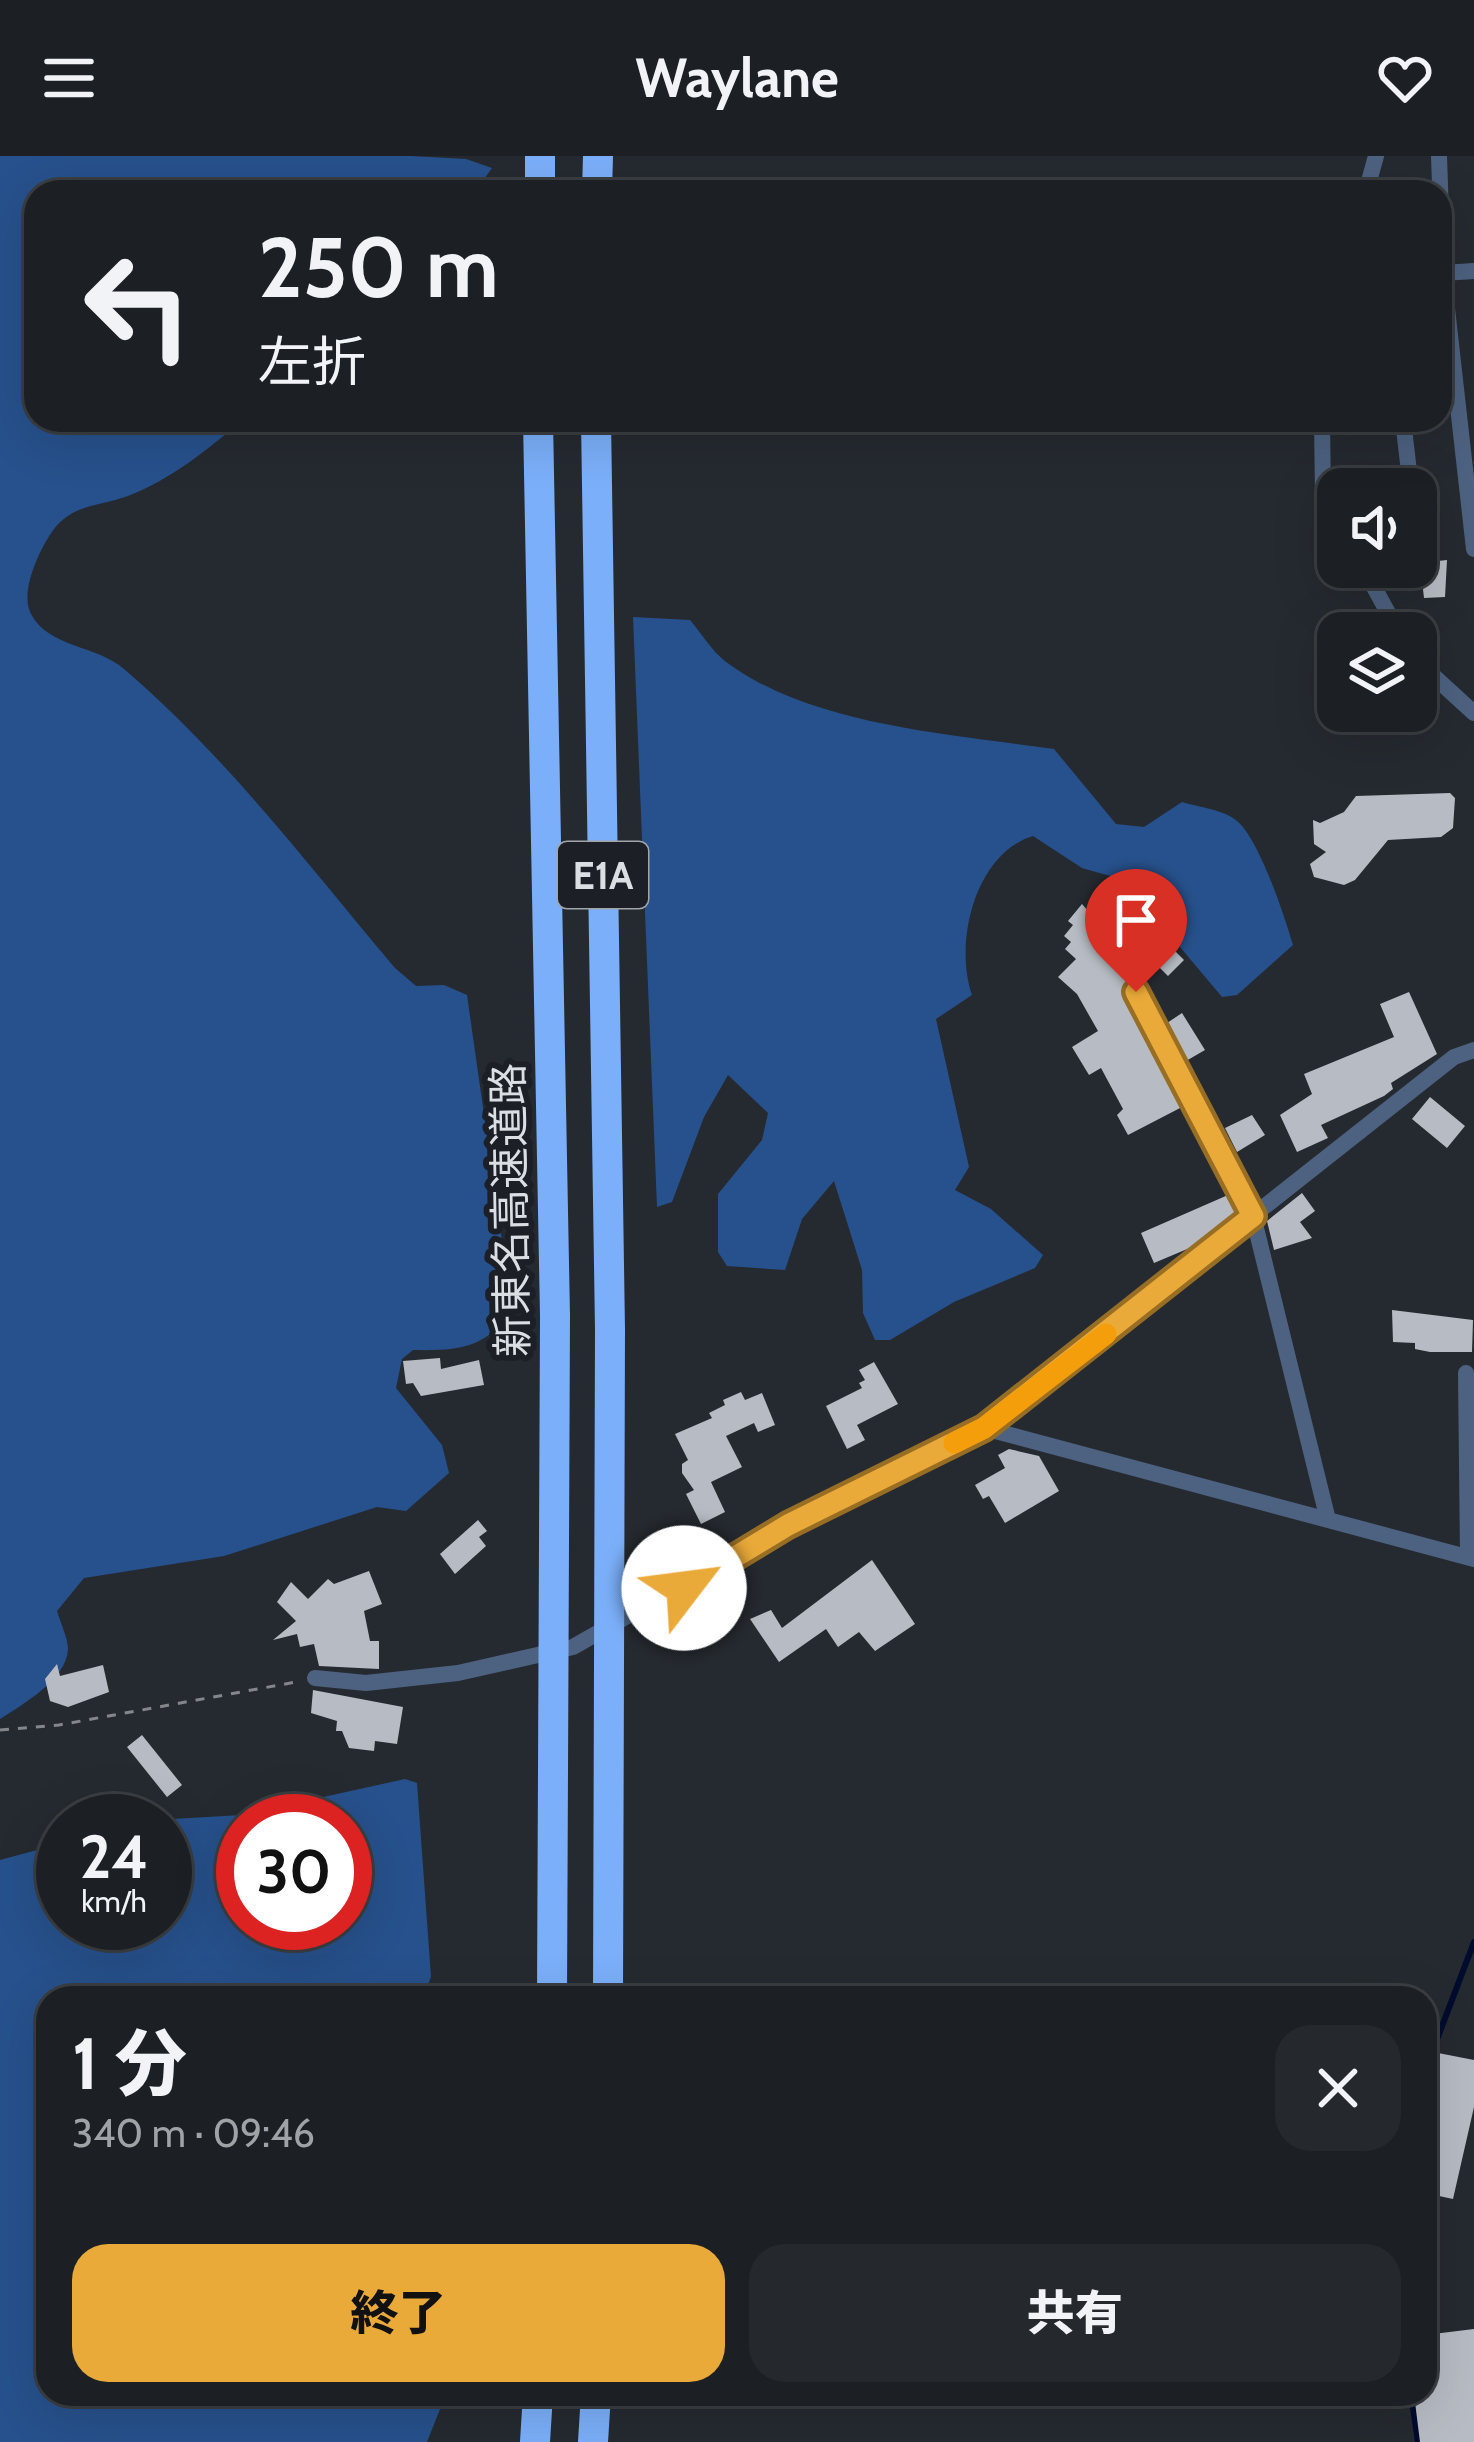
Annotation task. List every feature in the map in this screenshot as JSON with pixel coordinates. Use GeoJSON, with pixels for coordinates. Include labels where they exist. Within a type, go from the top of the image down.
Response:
{"type":"FeatureCollection","features":[{"type":"Feature","properties":{"kind":"highway","name":"新東名高速道路"},"geometry":{"type":"LineString","coordinates":[[538,432],[555,1316],[552,1986]]}},
{"type":"Feature","properties":{"kind":"highway","name":"E1A"},"geometry":{"type":"LineString","coordinates":[[596,432],[610,1330],[608,1986]]}},
{"type":"Feature","properties":{"kind":"highway"},"geometry":{"type":"LineString","coordinates":[[535,2442],[537,2406]]}},
{"type":"Feature","properties":{"kind":"highway"},"geometry":{"type":"LineString","coordinates":[[593,2442],[595,2406]]}},
{"type":"Feature","properties":{"kind":"street"},"geometry":{"type":"LineString","coordinates":[[1452,410],[1474,549]]}},
{"type":"Feature","properties":{"kind":"street"},"geometry":{"type":"LineString","coordinates":[[1322,432],[1323,468]]}},
{"type":"Feature","properties":{"kind":"street"},"geometry":{"type":"LineString","coordinates":[[1404,432],[1409,468]]}},
{"type":"Feature","properties":{"kind":"street"},"geometry":{"type":"LineString","coordinates":[[1437,679],[1474,713]]}},
{"type":"Feature","properties":{"kind":"street"},"geometry":{"type":"LineString","coordinates":[[1136,992],[1253,1216],[1327,1516]]}},
{"type":"Feature","properties":{"kind":"street"},"geometry":{"type":"LineString","coordinates":[[315,1678],[366,1683],[458,1673],[573,1647],[788,1525],[984,1428],[1454,1058],[1474,1050]]}},
{"type":"Feature","properties":{"kind":"street"},"geometry":{"type":"LineString","coordinates":[[984,1428],[1471,1558],[1466,1373]]}},
{"type":"Feature","properties":{"kind":"path"},"geometry":{"type":"LineString","coordinates":[[0,1730],[59,1725],[315,1678]]}},
{"type":"Feature","properties":{"kind":"shaded area"},"geometry":{"type":"Polygon","coordinates":[[[0,156],[466,159],[492,168],[484,180],[24,180],[24,432],[228,432],[159,481],[79,510],[62,521],[48,537],[29,582],[31,614],[49,634],[124,669],[197,738],[395,968],[416,986],[444,985],[467,995],[511,1304],[504,1319],[484,1339],[458,1348],[413,1350],[402,1359],[396,1388],[442,1445],[449,1473],[406,1511],[377,1507],[224,1556],[84,1578],[57,1611],[68,1649],[60,1671],[0,1719],[0,156]]]}},
{"type":"Feature","properties":{"kind":"shaded area"},"geometry":{"type":"Polygon","coordinates":[[[633,617],[690,620],[726,662],[761,683],[841,714],[927,732],[1054,749],[1116,824],[1144,827],[1182,802],[1226,814],[1254,844],[1278,898],[1293,945],[1237,995],[1222,997],[1159,922],[1138,884],[1082,868],[1033,836],[996,861],[983,881],[968,927],[967,974],[972,995],[936,1019],[969,1167],[955,1190],[991,1209],[1043,1255],[1035,1268],[954,1302],[890,1340],[875,1340],[863,1313],[862,1270],[834,1181],[802,1219],[785,1270],[727,1266],[718,1252],[718,1194],[762,1140],[768,1113],[728,1075],[704,1117],[672,1202],[657,1207],[633,617]]]}},
{"type":"Feature","properties":{"kind":"shaded area"},"geometry":{"type":"Polygon","coordinates":[[[405,1779],[417,1783],[431,1977],[428,1986],[36,1986],[36,2406],[441,2406],[427,2442],[0,2442],[0,1860],[36,1850],[36,1950],[192,1950],[192,1818],[216,1816],[216,1950],[372,1950],[372,1794],[337,1794],[405,1779]]]}},
{"type":"Feature","properties":{"kind":"building"},"geometry":{"type":"Polygon","coordinates":[[[1447,560],[1445,597],[1424,598],[1423,588],[1437,588],[1437,561],[1447,560]]]}},
{"type":"Feature","properties":{"kind":"building"},"geometry":{"type":"Polygon","coordinates":[[[1450,793],[1455,798],[1453,828],[1441,837],[1388,840],[1355,880],[1344,885],[1314,877],[1310,864],[1326,852],[1314,844],[1313,820],[1320,823],[1344,812],[1356,796],[1450,793]]]}},
{"type":"Feature","properties":{"kind":"building"},"geometry":{"type":"Polygon","coordinates":[[[1112,886],[1130,901],[1118,915],[1124,923],[1154,949],[1163,939],[1184,960],[1168,976],[1157,965],[1142,981],[1125,986],[1125,998],[1182,1107],[1128,1135],[1117,1115],[1123,1109],[1101,1068],[1089,1075],[1072,1047],[1098,1031],[1077,994],[1058,977],[1076,959],[1065,949],[1071,942],[1064,936],[1073,925],[1068,921],[1082,904],[1089,912],[1112,886]]]}},
{"type":"Feature","properties":{"kind":"building"},"geometry":{"type":"Polygon","coordinates":[[[1409,992],[1437,1054],[1391,1083],[1393,1089],[1384,1096],[1321,1125],[1328,1138],[1297,1152],[1280,1115],[1312,1094],[1304,1074],[1394,1037],[1380,1004],[1409,992]]]}},
{"type":"Feature","properties":{"kind":"building"},"geometry":{"type":"Polygon","coordinates":[[[1182,1013],[1205,1050],[1186,1061],[1167,1023],[1182,1013]]]}},
{"type":"Feature","properties":{"kind":"building"},"geometry":{"type":"Polygon","coordinates":[[[1430,1097],[1465,1126],[1447,1148],[1412,1119],[1430,1097]]]}},
{"type":"Feature","properties":{"kind":"building"},"geometry":{"type":"Polygon","coordinates":[[[1252,1115],[1265,1135],[1237,1152],[1225,1128],[1252,1115]]]}},
{"type":"Feature","properties":{"kind":"building"},"geometry":{"type":"Polygon","coordinates":[[[1302,1193],[1315,1211],[1300,1222],[1312,1238],[1274,1250],[1267,1221],[1302,1193]]]}},
{"type":"Feature","properties":{"kind":"building"},"geometry":{"type":"Polygon","coordinates":[[[1228,1195],[1237,1212],[1192,1247],[1154,1263],[1141,1233],[1228,1195]]]}},
{"type":"Feature","properties":{"kind":"building"},"geometry":{"type":"Polygon","coordinates":[[[1392,1310],[1473,1320],[1472,1352],[1430,1352],[1415,1349],[1415,1343],[1393,1342],[1392,1310]]]}},
{"type":"Feature","properties":{"kind":"building"},"geometry":{"type":"Polygon","coordinates":[[[440,1358],[441,1369],[479,1360],[484,1385],[421,1396],[413,1383],[406,1384],[403,1361],[440,1358]]]}},
{"type":"Feature","properties":{"kind":"building"},"geometry":{"type":"Polygon","coordinates":[[[874,1362],[898,1404],[857,1425],[865,1440],[847,1449],[826,1406],[862,1388],[859,1383],[865,1380],[859,1370],[874,1362]]]}},
{"type":"Feature","properties":{"kind":"building"},"geometry":{"type":"Polygon","coordinates":[[[741,1392],[745,1400],[762,1393],[775,1425],[758,1432],[754,1423],[726,1436],[742,1467],[711,1482],[725,1512],[701,1524],[686,1494],[694,1490],[682,1473],[682,1464],[688,1460],[675,1434],[712,1418],[709,1413],[725,1405],[723,1400],[741,1392]]]}},
{"type":"Feature","properties":{"kind":"building"},"geometry":{"type":"Polygon","coordinates":[[[1009,1449],[1039,1456],[1059,1491],[1005,1523],[989,1496],[983,1499],[975,1485],[1005,1468],[998,1455],[1009,1449]]]}},
{"type":"Feature","properties":{"kind":"building"},"geometry":{"type":"Polygon","coordinates":[[[478,1520],[487,1531],[479,1537],[486,1546],[455,1574],[440,1554],[478,1520]]]}},
{"type":"Feature","properties":{"kind":"building"},"geometry":{"type":"Polygon","coordinates":[[[872,1560],[915,1624],[875,1651],[859,1632],[838,1647],[826,1629],[779,1662],[750,1619],[771,1610],[782,1628],[872,1560]]]}},
{"type":"Feature","properties":{"kind":"building"},"geometry":{"type":"Polygon","coordinates":[[[369,1571],[382,1604],[364,1611],[370,1641],[379,1641],[379,1669],[319,1666],[314,1644],[300,1647],[297,1634],[273,1640],[296,1621],[277,1602],[291,1582],[308,1599],[328,1579],[334,1584],[369,1571]]]}},
{"type":"Feature","properties":{"kind":"building"},"geometry":{"type":"Polygon","coordinates":[[[57,1664],[60,1676],[103,1665],[109,1692],[68,1707],[50,1701],[45,1679],[57,1664]]]}},
{"type":"Feature","properties":{"kind":"building"},"geometry":{"type":"Polygon","coordinates":[[[313,1690],[403,1707],[397,1744],[375,1741],[374,1751],[349,1748],[342,1731],[336,1731],[337,1721],[311,1713],[313,1690]]]}},
{"type":"Feature","properties":{"kind":"building"},"geometry":{"type":"Polygon","coordinates":[[[142,1735],[182,1785],[165,1794],[127,1747],[142,1735]]]}},
{"type":"Feature","properties":{"kind":"building"},"geometry":{"type":"Polygon","coordinates":[[[1437,2053],[1474,2060],[1474,2107],[1453,2199],[1437,2196],[1437,2053]]]}},
{"type":"Feature","properties":{"kind":"building"},"geometry":{"type":"Polygon","coordinates":[[[1474,2329],[1474,2442],[1420,2442],[1416,2406],[1437,2406],[1437,2334],[1474,2329]]]}},
{"type":"Feature","properties":{"kind":"waterway"},"geometry":{"type":"LineString","coordinates":[[1437,2039],[1474,1942]]}},
{"type":"Feature","properties":{"kind":"waterway"},"geometry":{"type":"LineString","coordinates":[[1413,2406],[1418,2442]]}},
{"type":"Feature","properties":{"kind":"slow traffic"},"geometry":{"type":"LineString","coordinates":[[954,1443],[984,1428],[1106,1334]]}},
{"type":"Feature","properties":{"kind":"route"},"geometry":{"type":"LineString","coordinates":[[684,1588],[788,1525],[984,1428],[1253,1216],[1136,992]]}}]}
